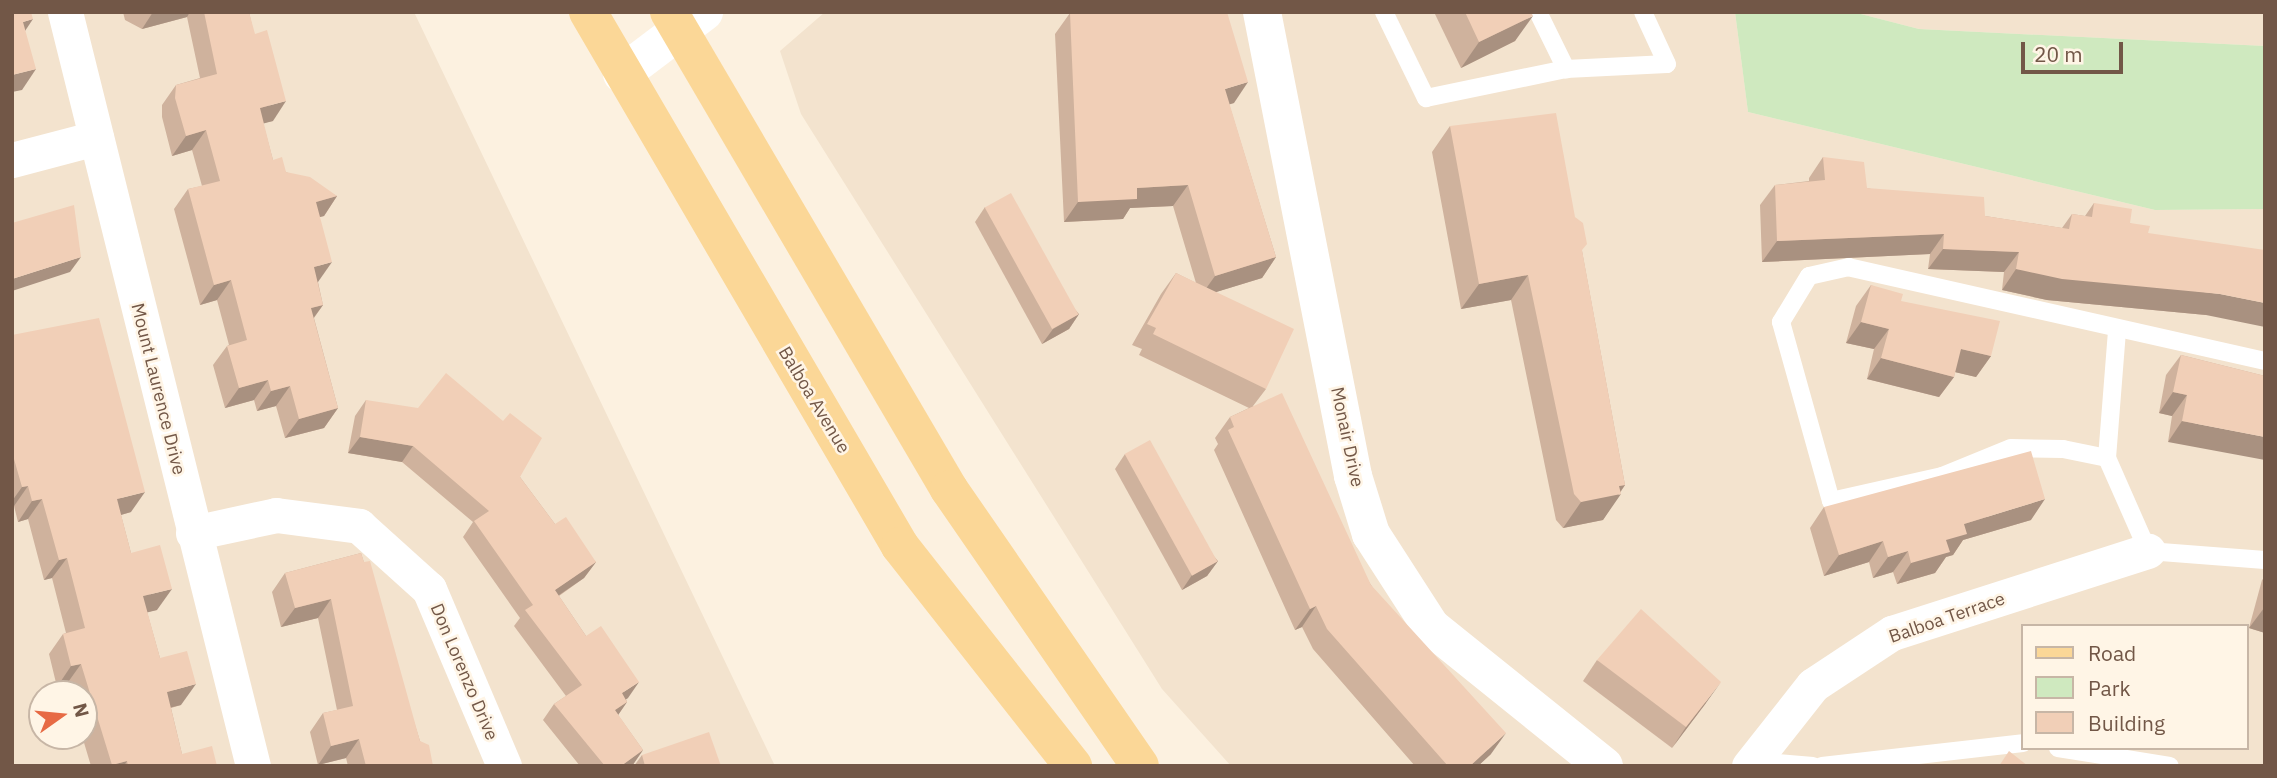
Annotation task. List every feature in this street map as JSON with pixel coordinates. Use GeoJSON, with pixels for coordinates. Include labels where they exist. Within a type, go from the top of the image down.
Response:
{"type":"FeatureCollection","features":[{"type":"Feature","properties":{"kind":"main road","name":"Balboa Avenue"},"geometry":{"type":"LineString","coordinates":[[587,12],[900,546],[1073,766]]}},
{"type":"Feature","properties":{"kind":"main road"},"geometry":{"type":"LineString","coordinates":[[685,19],[949,489],[1140,766]]}},
{"type":"Feature","properties":{"kind":"street","name":"Mount Laurence Drive"},"geometry":{"type":"LineString","coordinates":[[65,12],[253,766]]}},
{"type":"Feature","properties":{"kind":"street","name":"Monair Drive"},"geometry":{"type":"LineString","coordinates":[[1262,12],[1353,476],[1371,534],[1431,627],[1604,766]]}},
{"type":"Feature","properties":{"kind":"street"},"geometry":{"type":"LineString","coordinates":[[622,74],[685,19]]}},
{"type":"Feature","properties":{"kind":"street"},"geometry":{"type":"LineString","coordinates":[[12,160],[96,138]]}},
{"type":"Feature","properties":{"kind":"street","name":"Don Lorenzo Drive"},"geometry":{"type":"LineString","coordinates":[[193,533],[276,515],[359,526],[429,589],[504,766]]}},
{"type":"Feature","properties":{"kind":"street","name":"Balboa Terrace"},"geometry":{"type":"LineString","coordinates":[[1751,763],[1813,685],[1892,633],[2148,551]]}},
{"type":"Feature","properties":{"kind":"lane"},"geometry":{"type":"LineString","coordinates":[[1384,12],[1426,98],[1566,69],[1667,64],[1643,12]]}},
{"type":"Feature","properties":{"kind":"lane"},"geometry":{"type":"LineString","coordinates":[[1538,12],[1566,69]]}},
{"type":"Feature","properties":{"kind":"lane"},"geometry":{"type":"LineString","coordinates":[[2107,458],[2011,448],[1941,476],[1831,501],[1781,322],[1809,276],[1849,267],[2118,330],[2265,361]]}},
{"type":"Feature","properties":{"kind":"lane"},"geometry":{"type":"LineString","coordinates":[[2118,330],[2107,458],[2148,551],[2265,560]]}},
{"type":"Feature","properties":{"kind":"lane"},"geometry":{"type":"LineString","coordinates":[[1822,766],[1967,747],[2022,743]]}},
{"type":"Feature","properties":{"kind":"lane"},"geometry":{"type":"LineString","coordinates":[[1955,766],[1967,747]]}},
{"type":"Feature","properties":{"kind":"lane"},"geometry":{"type":"LineString","coordinates":[[2067,750],[2119,762],[2170,766]]}},
{"type":"Feature","properties":{"kind":"lane"},"geometry":{"type":"LineString","coordinates":[[1751,763],[1813,766]]}},
{"type":"Feature","properties":{"kind":"shaded area"},"geometry":{"type":"Polygon","coordinates":[[[12,12],[414,12],[775,766],[12,766],[12,12]]]}},
{"type":"Feature","properties":{"kind":"shaded area"},"geometry":{"type":"Polygon","coordinates":[[[825,12],[1735,12],[1748,112],[2155,210],[2265,209],[2265,766],[1231,766],[1162,689],[801,114],[780,51],[825,12]]]}},
{"type":"Feature","properties":{"kind":"shaded area"},"geometry":{"type":"Polygon","coordinates":[[[1853,12],[2265,12],[2265,46],[1919,29],[1853,12]]]}},
{"type":"Feature","properties":{"kind":"green space"},"geometry":{"type":"Polygon","coordinates":[[[1735,12],[1853,12],[1919,29],[2265,46],[2265,209],[2155,210],[1748,112],[1735,12]]]}},
{"type":"Feature","properties":{"kind":"building"},"geometry":{"type":"Polygon","coordinates":[[[12,12],[31,12],[33,19],[23,22],[36,69],[12,75],[12,12]]]}},
{"type":"Feature","properties":{"kind":"building"},"geometry":{"type":"Polygon","coordinates":[[[204,12],[249,12],[255,34],[267,30],[286,101],[260,108],[273,160],[282,157],[286,172],[310,177],[337,196],[316,202],[332,262],[314,267],[323,305],[311,308],[338,408],[299,419],[290,386],[271,391],[268,380],[239,388],[227,346],[247,340],[231,280],[214,285],[188,189],[220,181],[206,130],[186,136],[175,98],[176,85],[217,74],[204,12]]]}},
{"type":"Feature","properties":{"kind":"building"},"geometry":{"type":"Polygon","coordinates":[[[1227,12],[1248,82],[1225,89],[1276,257],[1215,276],[1188,185],[1137,188],[1137,199],[1078,202],[1070,13],[1227,12]]]}},
{"type":"Feature","properties":{"kind":"building"},"geometry":{"type":"Polygon","coordinates":[[[1465,12],[1531,12],[1533,16],[1479,42],[1465,12]]]}},
{"type":"Feature","properties":{"kind":"building"},"geometry":{"type":"Polygon","coordinates":[[[1556,113],[1575,217],[1583,223],[1587,244],[1582,250],[1625,485],[1619,486],[1621,494],[1581,502],[1574,494],[1528,275],[1479,284],[1450,126],[1556,113]]]}},
{"type":"Feature","properties":{"kind":"building"},"geometry":{"type":"Polygon","coordinates":[[[1823,157],[1864,162],[1867,188],[1984,197],[1985,216],[2069,229],[2072,214],[2092,217],[2094,203],[2132,209],[2130,223],[2150,226],[2148,233],[2265,250],[2265,303],[2220,294],[2062,279],[2016,269],[2019,252],[1943,249],[1944,234],[1777,241],[1775,185],[1825,180],[1823,157]]]}},
{"type":"Feature","properties":{"kind":"building"},"geometry":{"type":"Polygon","coordinates":[[[1011,193],[1078,315],[1052,329],[985,208],[1011,193]]]}},
{"type":"Feature","properties":{"kind":"building"},"geometry":{"type":"Polygon","coordinates":[[[74,205],[81,257],[12,279],[12,223],[74,205]]]}},
{"type":"Feature","properties":{"kind":"building"},"geometry":{"type":"Polygon","coordinates":[[[1176,273],[1294,329],[1266,389],[1153,334],[1156,328],[1147,324],[1176,273]]]}},
{"type":"Feature","properties":{"kind":"building"},"geometry":{"type":"Polygon","coordinates":[[[1871,285],[1903,294],[1901,301],[2000,321],[1991,356],[1961,349],[1954,377],[1881,358],[1889,329],[1861,322],[1871,285]]]}},
{"type":"Feature","properties":{"kind":"building"},"geometry":{"type":"Polygon","coordinates":[[[99,318],[145,492],[117,499],[131,553],[160,545],[172,589],[143,596],[160,658],[187,651],[196,684],[167,692],[182,754],[212,746],[217,766],[128,766],[127,761],[112,765],[98,719],[98,680],[86,680],[81,664],[71,666],[63,634],[85,628],[67,558],[59,560],[42,499],[32,501],[28,486],[22,487],[12,452],[12,335],[99,318]]]}},
{"type":"Feature","properties":{"kind":"building"},"geometry":{"type":"Polygon","coordinates":[[[2181,355],[2265,376],[2265,437],[2182,421],[2187,395],[2173,392],[2181,355]]]}},
{"type":"Feature","properties":{"kind":"building"},"geometry":{"type":"Polygon","coordinates":[[[446,373],[503,421],[510,413],[542,438],[520,477],[555,524],[566,517],[596,562],[555,590],[586,636],[601,626],[639,682],[622,693],[627,702],[615,710],[643,750],[621,766],[605,766],[554,704],[582,685],[525,610],[533,605],[474,521],[489,511],[413,446],[360,437],[366,400],[418,408],[446,373]]]}},
{"type":"Feature","properties":{"kind":"building"},"geometry":{"type":"Polygon","coordinates":[[[1282,393],[1371,585],[1506,733],[1470,766],[1448,766],[1327,629],[1316,606],[1310,609],[1228,430],[1234,427],[1230,417],[1282,393]]]}},
{"type":"Feature","properties":{"kind":"building"},"geometry":{"type":"Polygon","coordinates":[[[1150,440],[1217,562],[1192,576],[1125,454],[1150,440]]]}},
{"type":"Feature","properties":{"kind":"building"},"geometry":{"type":"Polygon","coordinates":[[[2031,451],[2045,499],[1964,524],[1967,534],[1946,540],[1950,552],[1911,563],[1908,551],[1888,557],[1883,541],[1839,555],[1824,507],[2031,451]]]}},
{"type":"Feature","properties":{"kind":"building"},"geometry":{"type":"Polygon","coordinates":[[[361,553],[364,562],[370,561],[420,741],[429,745],[433,766],[366,766],[359,739],[331,746],[323,713],[353,706],[331,599],[295,608],[285,573],[361,553]]]}},
{"type":"Feature","properties":{"kind":"building"},"geometry":{"type":"Polygon","coordinates":[[[1641,609],[1721,682],[1686,727],[1597,660],[1641,609]]]}},
{"type":"Feature","properties":{"kind":"building"},"geometry":{"type":"Polygon","coordinates":[[[709,732],[721,766],[645,766],[642,755],[709,732]]]}},
{"type":"Feature","properties":{"kind":"building"},"geometry":{"type":"Polygon","coordinates":[[[2009,751],[2028,766],[1999,766],[2009,751]]]}}]}
